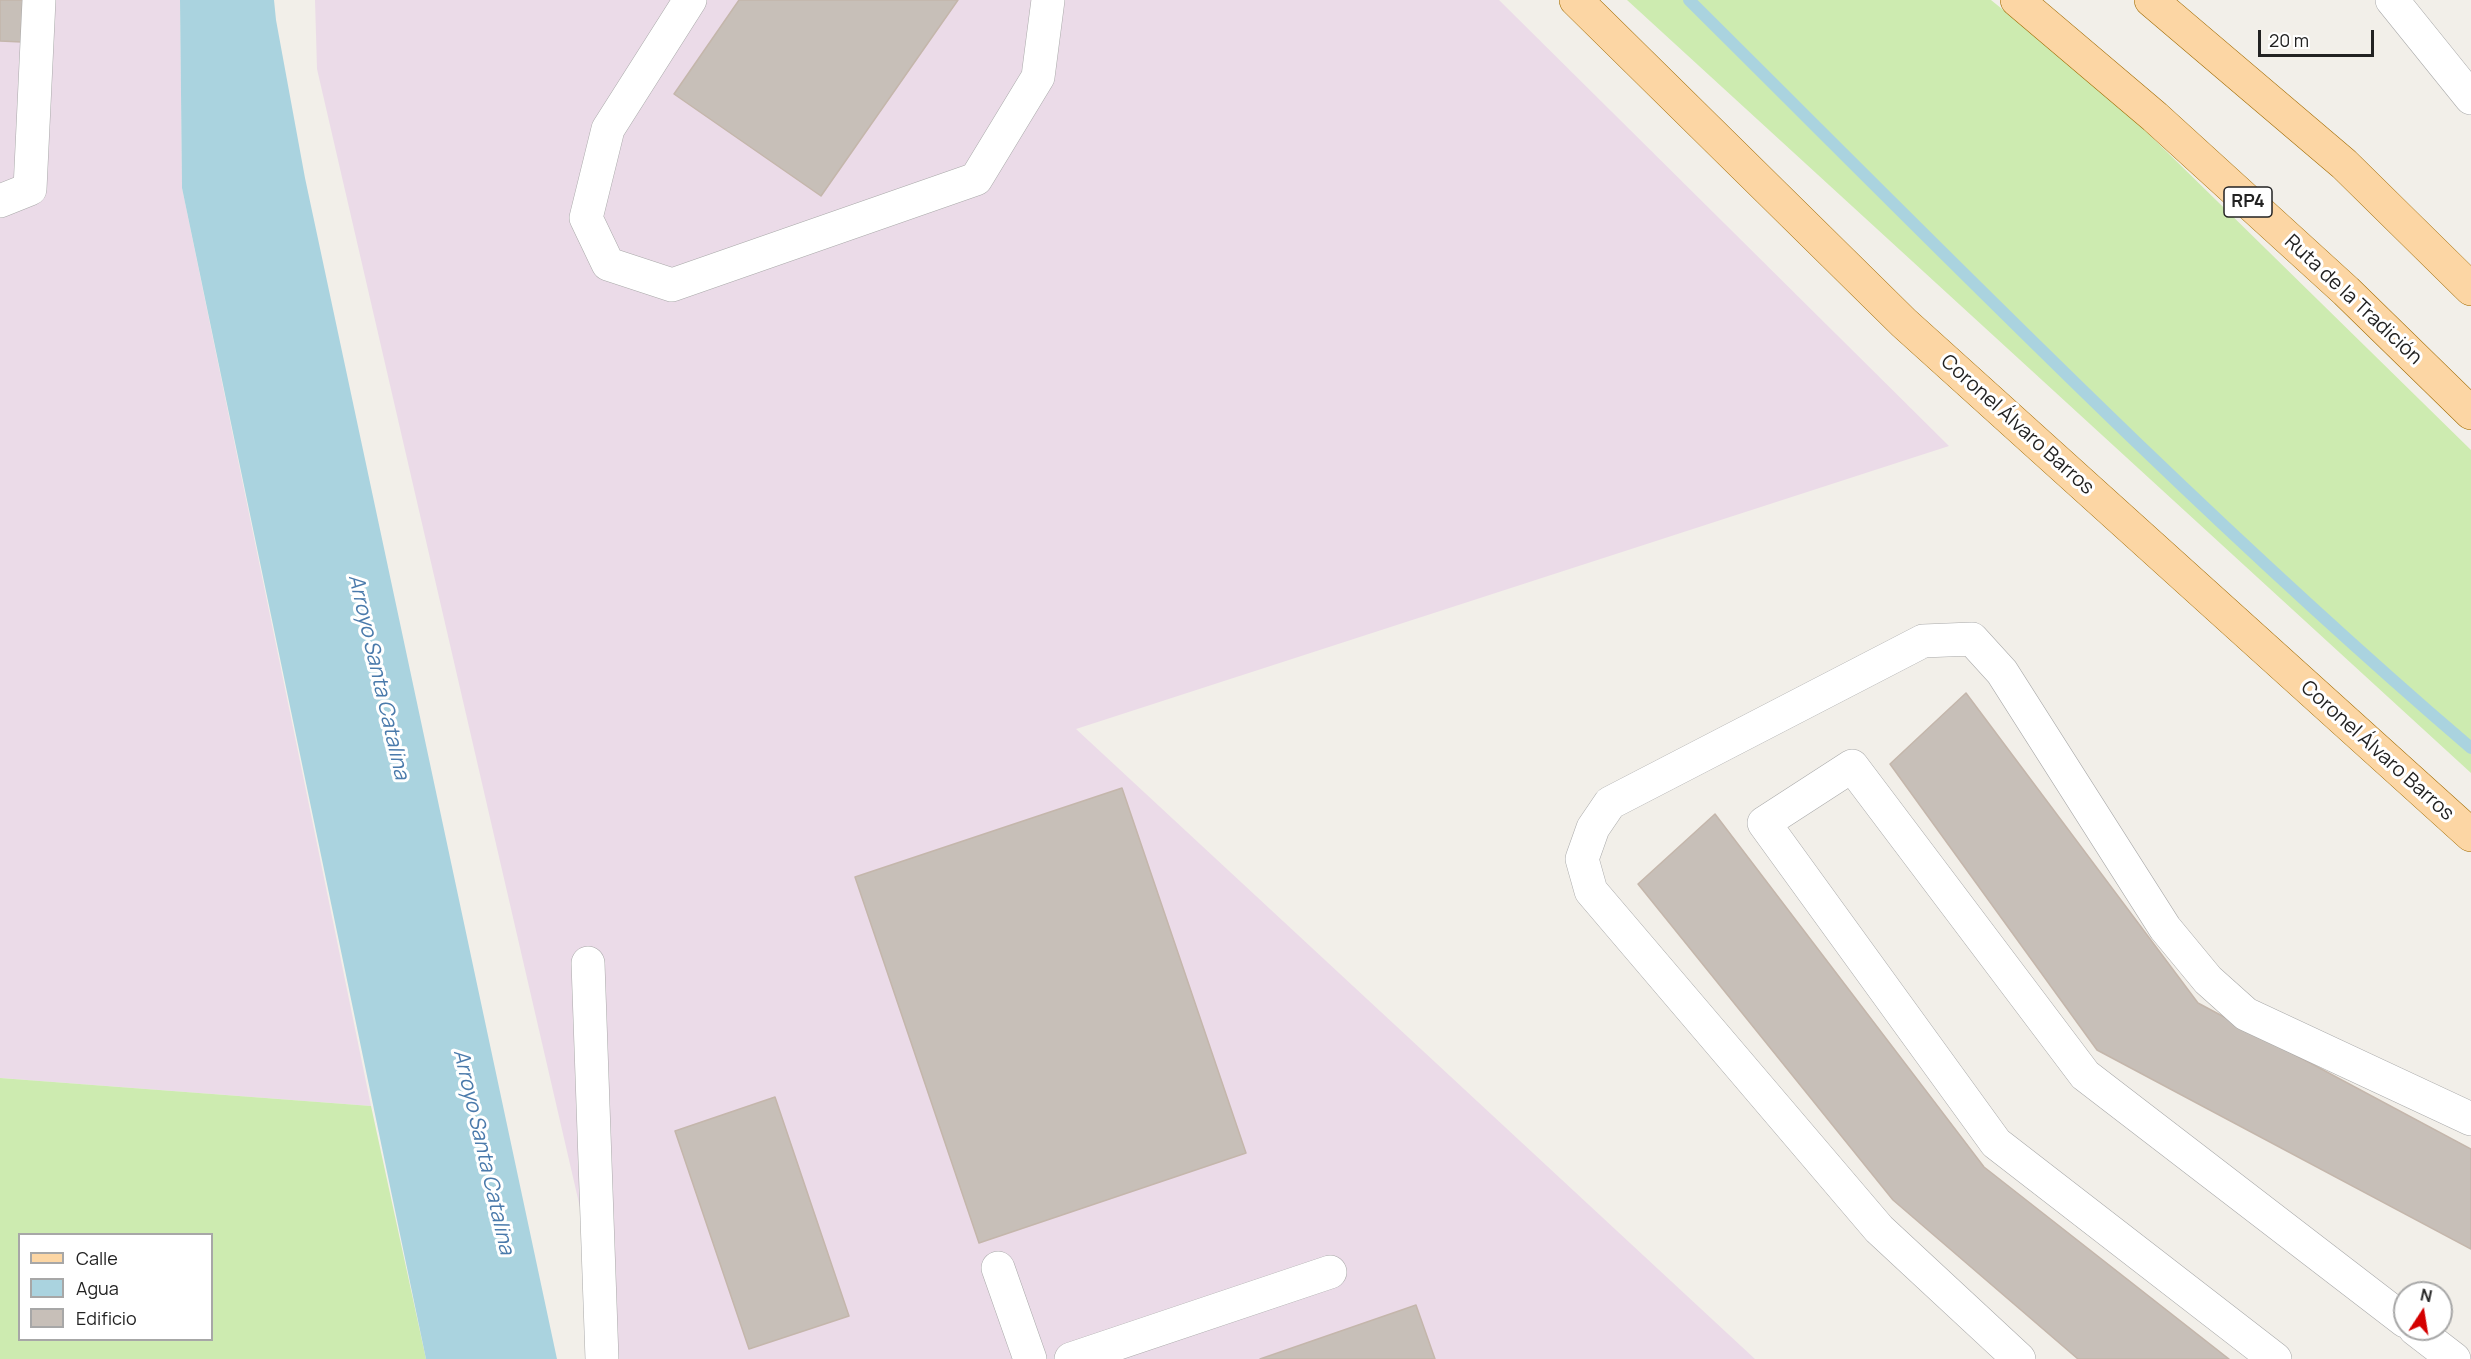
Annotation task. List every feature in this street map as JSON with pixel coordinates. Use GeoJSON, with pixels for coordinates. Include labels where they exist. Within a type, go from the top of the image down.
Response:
{"type":"FeatureCollection","features":[{"type":"Feature","properties":{"kind":"main road","name":"Coronel Álvaro Barros"},"geometry":{"type":"LineString","coordinates":[[1576,0],[1904,323],[2471,835]]}},
{"type":"Feature","properties":{"kind":"main road","name":"Ruta de la Tradición"},"geometry":{"type":"LineString","coordinates":[[2017,0],[2155,117],[2346,291],[2471,413]]}},
{"type":"Feature","properties":{"kind":"main road"},"geometry":{"type":"LineString","coordinates":[[2151,0],[2344,164],[2471,289]]}},
{"type":"Feature","properties":{"kind":"lane"},"geometry":{"type":"LineString","coordinates":[[0,201],[30,189],[39,0]]}},
{"type":"Feature","properties":{"kind":"lane"},"geometry":{"type":"LineString","coordinates":[[690,0],[608,129],[586,218],[608,264],[672,285],[976,180],[1038,76],[1048,0]]}},
{"type":"Feature","properties":{"kind":"lane"},"geometry":{"type":"LineString","coordinates":[[2392,0],[2471,98]]}},
{"type":"Feature","properties":{"kind":"lane"},"geometry":{"type":"LineString","coordinates":[[2019,1359],[1879,1228],[1591,891],[1582,859],[1593,828],[1610,803],[1923,641],[1972,639],[2002,672],[2165,928],[2208,980],[2246,1014],[2471,1119]]}},
{"type":"Feature","properties":{"kind":"lane"},"geometry":{"type":"LineString","coordinates":[[2275,1359],[1996,1143],[1764,823],[1852,766],[2085,1075],[2393,1313]]}},
{"type":"Feature","properties":{"kind":"lane"},"geometry":{"type":"LineString","coordinates":[[588,963],[602,1359]]}},
{"type":"Feature","properties":{"kind":"lane"},"geometry":{"type":"LineString","coordinates":[[998,1268],[1030,1359]]}},
{"type":"Feature","properties":{"kind":"lane"},"geometry":{"type":"LineString","coordinates":[[1071,1359],[1330,1272]]}},
{"type":"Feature","properties":{"kind":"lane"},"geometry":{"type":"LineString","coordinates":[[2431,1341],[2454,1359]]}},
{"type":"Feature","properties":{"kind":"shaded area"},"geometry":{"type":"Polygon","coordinates":[[[0,0],[180,0],[182,188],[371,1106],[0,1078],[0,0]]]}},
{"type":"Feature","properties":{"kind":"shaded area"},"geometry":{"type":"Polygon","coordinates":[[[315,0],[1499,0],[1949,446],[1076,729],[1755,1359],[615,1359],[317,69],[315,0]]]}},
{"type":"Feature","properties":{"kind":"green space"},"geometry":{"type":"Polygon","coordinates":[[[1627,0],[1991,0],[2115,101],[2471,450],[2471,773],[1627,0]]]}},
{"type":"Feature","properties":{"kind":"green space"},"geometry":{"type":"Polygon","coordinates":[[[0,1078],[371,1106],[426,1359],[0,1359],[0,1078]]]}},
{"type":"Feature","properties":{"kind":"water","name":"Arroyo Santa Catalina"},"geometry":{"type":"Polygon","coordinates":[[[180,0],[274,0],[305,178],[557,1359],[426,1359],[182,188],[180,0]]]}},
{"type":"Feature","properties":{"kind":"building"},"geometry":{"type":"Polygon","coordinates":[[[0,0],[23,0],[22,42],[0,41],[0,0]]]}},
{"type":"Feature","properties":{"kind":"building"},"geometry":{"type":"Polygon","coordinates":[[[739,0],[958,0],[821,196],[674,94],[739,0]]]}},
{"type":"Feature","properties":{"kind":"building"},"geometry":{"type":"Polygon","coordinates":[[[1966,693],[2198,1003],[2471,1149],[2471,1249],[2097,1050],[1890,764],[1966,693]]]}},
{"type":"Feature","properties":{"kind":"building"},"geometry":{"type":"Polygon","coordinates":[[[1122,788],[1246,1153],[979,1243],[855,877],[1122,788]]]}},
{"type":"Feature","properties":{"kind":"building"},"geometry":{"type":"Polygon","coordinates":[[[1715,814],[1984,1167],[2229,1359],[2078,1359],[1893,1200],[1638,884],[1715,814]]]}},
{"type":"Feature","properties":{"kind":"building"},"geometry":{"type":"Polygon","coordinates":[[[775,1097],[849,1316],[749,1349],[675,1131],[775,1097]]]}},
{"type":"Feature","properties":{"kind":"building"},"geometry":{"type":"Polygon","coordinates":[[[1416,1305],[1435,1359],[1260,1359],[1416,1305]]]}},
{"type":"Feature","properties":{"kind":"waterway"},"geometry":{"type":"LineString","coordinates":[[1689,0],[2073,381],[2171,475],[2269,568],[2471,748]]}}]}
